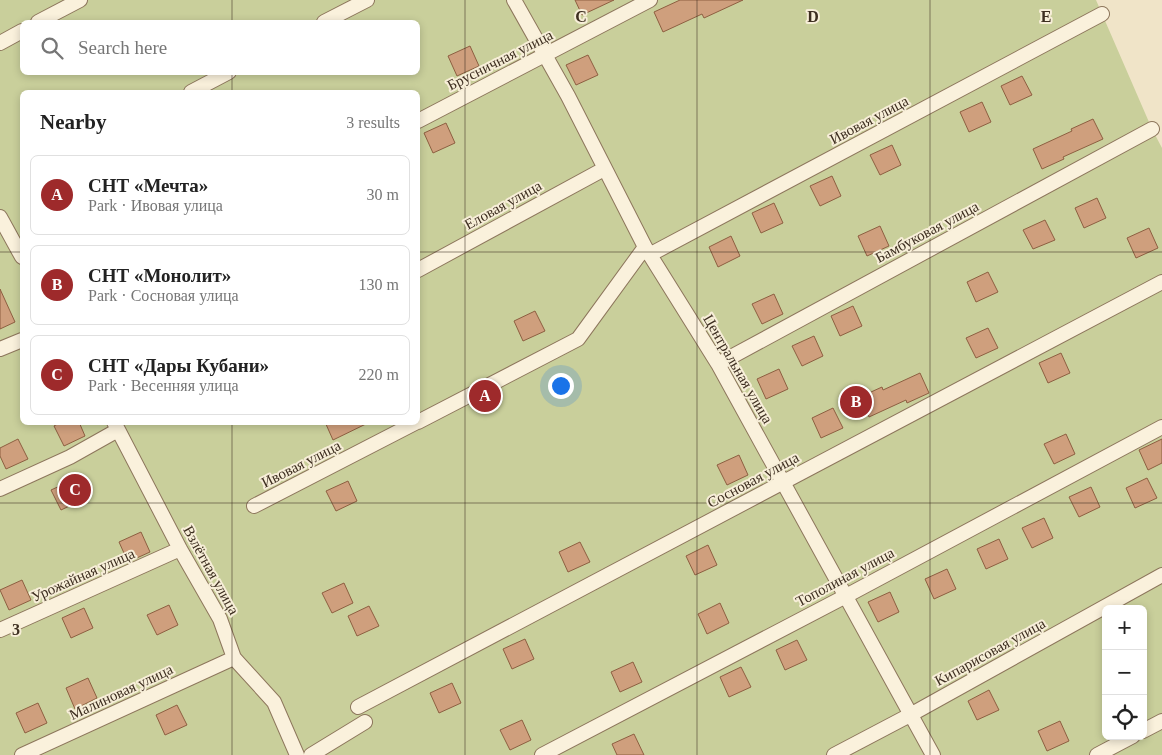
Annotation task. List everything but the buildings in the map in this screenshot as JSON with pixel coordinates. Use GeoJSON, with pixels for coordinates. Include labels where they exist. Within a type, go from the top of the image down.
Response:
{"type":"FeatureCollection","features":[{"type":"Feature","properties":{"kind":"street"},"geometry":{"type":"LineString","coordinates":[[42,20],[80,0]]}},
{"type":"Feature","properties":{"kind":"street"},"geometry":{"type":"LineString","coordinates":[[328,20],[367,0]]}},
{"type":"Feature","properties":{"kind":"street","name":"Центральная улица"},"geometry":{"type":"LineString","coordinates":[[514,0],[568,96],[648,251],[718,364],[933,755]]}},
{"type":"Feature","properties":{"kind":"street","name":"Брусничная улица"},"geometry":{"type":"LineString","coordinates":[[420,120],[650,0]]}},
{"type":"Feature","properties":{"kind":"street","name":"Ивовая улица"},"geometry":{"type":"LineString","coordinates":[[420,420],[578,339],[648,251],[1102,14]]}},
{"type":"Feature","properties":{"kind":"street"},"geometry":{"type":"LineString","coordinates":[[0,42],[20,32]]}},
{"type":"Feature","properties":{"kind":"street"},"geometry":{"type":"LineString","coordinates":[[195,90],[223,75]]}},
{"type":"Feature","properties":{"kind":"street","name":"Бамбуковая улица"},"geometry":{"type":"LineString","coordinates":[[718,364],[1152,129]]}},
{"type":"Feature","properties":{"kind":"street","name":"Еловая улица"},"geometry":{"type":"LineString","coordinates":[[420,269],[604,169]]}},
{"type":"Feature","properties":{"kind":"street"},"geometry":{"type":"LineString","coordinates":[[0,217],[20,253]]}},
{"type":"Feature","properties":{"kind":"street","name":"Сосновая улица"},"geometry":{"type":"LineString","coordinates":[[358,707],[1162,282]]}},
{"type":"Feature","properties":{"kind":"street"},"geometry":{"type":"LineString","coordinates":[[0,349],[20,341]]}},
{"type":"Feature","properties":{"kind":"street","name":"Ивовая улица"},"geometry":{"type":"LineString","coordinates":[[254,506],[411,425]]}},
{"type":"Feature","properties":{"kind":"street"},"geometry":{"type":"LineString","coordinates":[[0,489],[70,457],[116,426]]}},
{"type":"Feature","properties":{"kind":"street","name":"Взлётная улица"},"geometry":{"type":"LineString","coordinates":[[116,426],[180,549],[220,619],[234,658],[274,702],[297,755]]}},
{"type":"Feature","properties":{"kind":"street","name":"Тополиная улица"},"geometry":{"type":"LineString","coordinates":[[542,755],[846,596],[1162,427]]}},
{"type":"Feature","properties":{"kind":"street","name":"Урожайная улица"},"geometry":{"type":"LineString","coordinates":[[0,630],[180,549]]}},
{"type":"Feature","properties":{"kind":"street","name":"Кипарисовая улица"},"geometry":{"type":"LineString","coordinates":[[834,755],[1162,575]]}},
{"type":"Feature","properties":{"kind":"street","name":"Малиновая улица"},"geometry":{"type":"LineString","coordinates":[[22,755],[234,658]]}},
{"type":"Feature","properties":{"kind":"street"},"geometry":{"type":"LineString","coordinates":[[1147,729],[1162,721]]}},
{"type":"Feature","properties":{"kind":"street"},"geometry":{"type":"LineString","coordinates":[[311,755],[365,722]]}},
{"type":"Feature","properties":{"kind":"street"},"geometry":{"type":"LineString","coordinates":[[1097,755],[1125,740]]}},
{"type":"Feature","properties":{"kind":"green space"},"geometry":{"type":"Polygon","coordinates":[[[0,0],[1096,0],[1162,148],[1162,755],[0,755],[0,0]]]}},
{"type":"Feature","properties":{"kind":"place","name":"СНТ «Мечта»"},"geometry":{"type":"Point","coordinates":[485,396]}},
{"type":"Feature","properties":{"kind":"place","name":"СНТ «Монолит»"},"geometry":{"type":"Point","coordinates":[856,402]}},
{"type":"Feature","properties":{"kind":"place","name":"СНТ «Дары Кубани»"},"geometry":{"type":"Point","coordinates":[75,490]}}]}
